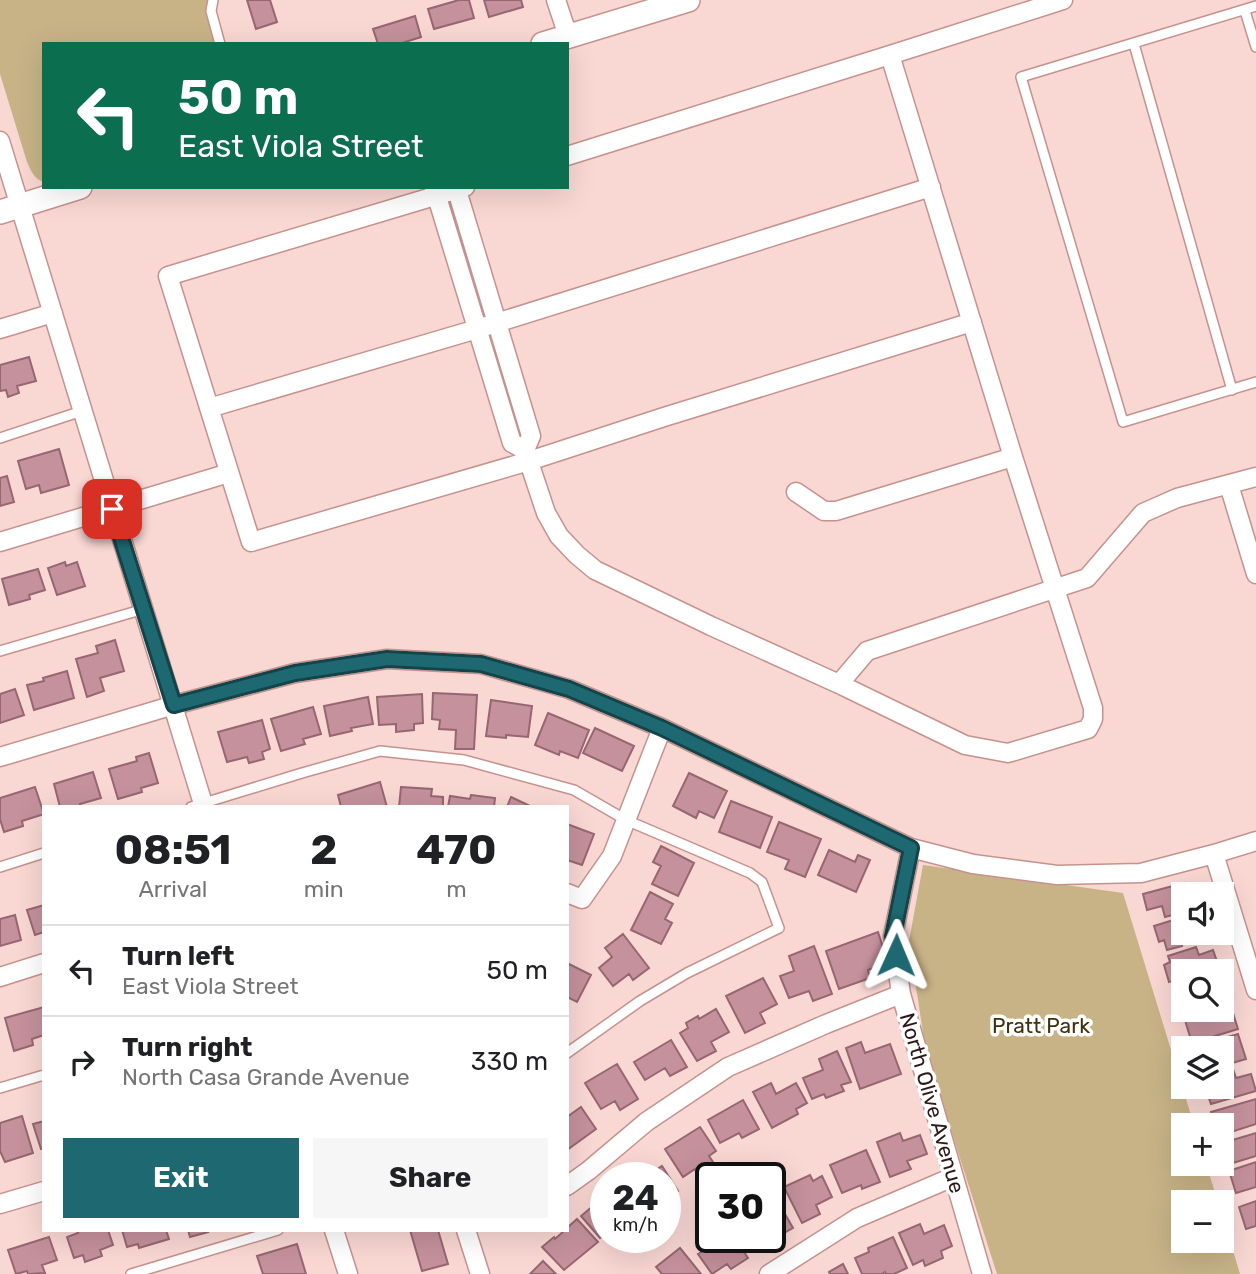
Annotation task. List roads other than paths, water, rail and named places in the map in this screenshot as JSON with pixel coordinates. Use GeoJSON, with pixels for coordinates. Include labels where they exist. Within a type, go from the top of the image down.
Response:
{"type":"FeatureCollection","features":[{"type":"Feature","properties":{"kind":"street"},"geometry":{"type":"LineString","coordinates":[[555,0],[568,36]]}},
{"type":"Feature","properties":{"kind":"street"},"geometry":{"type":"LineString","coordinates":[[549,42],[688,0]]}},
{"type":"Feature","properties":{"kind":"street"},"geometry":{"type":"LineString","coordinates":[[569,155],[1063,0]]}},
{"type":"Feature","properties":{"kind":"street"},"geometry":{"type":"LineString","coordinates":[[890,55],[1093,708],[1093,719],[1088,729],[1008,753],[965,745],[595,570],[559,536],[547,513],[527,456],[512,443],[435,191],[168,276],[251,542],[527,456],[664,417],[972,322]]}},
{"type":"Feature","properties":{"kind":"street"},"geometry":{"type":"LineString","coordinates":[[0,141],[10,209],[52,313],[174,705],[199,805]]}},
{"type":"Feature","properties":{"kind":"street"},"geometry":{"type":"LineString","coordinates":[[209,408],[497,323],[931,187]]}},
{"type":"Feature","properties":{"kind":"street"},"geometry":{"type":"LineString","coordinates":[[10,209],[74,189]]}},
{"type":"Feature","properties":{"kind":"street"},"geometry":{"type":"LineString","coordinates":[[459,189],[531,436],[527,456]]}},
{"type":"Feature","properties":{"kind":"street"},"geometry":{"type":"LineString","coordinates":[[0,329],[52,313]]}},
{"type":"Feature","properties":{"kind":"street"},"geometry":{"type":"LineString","coordinates":[[796,492],[824,511],[836,512],[1013,457]]}},
{"type":"Feature","properties":{"kind":"street"},"geometry":{"type":"LineString","coordinates":[[0,542],[229,473]]}},
{"type":"Feature","properties":{"kind":"street"},"geometry":{"type":"LineString","coordinates":[[839,684],[867,651],[1087,578],[1143,513],[1177,498],[1256,477]]}},
{"type":"Feature","properties":{"kind":"street"},"geometry":{"type":"LineString","coordinates":[[1229,485],[1256,575]]}},
{"type":"Feature","properties":{"kind":"street"},"geometry":{"type":"LineString","coordinates":[[0,757],[174,705],[295,673],[387,659],[481,664],[569,689],[662,728],[911,848],[973,864],[1057,876],[1141,873],[1256,841]]}},
{"type":"Feature","properties":{"kind":"street"},"geometry":{"type":"LineString","coordinates":[[569,894],[582,900],[612,856],[662,728]]}},
{"type":"Feature","properties":{"kind":"street","name":"North Olive Avenue"},"geometry":{"type":"LineString","coordinates":[[911,848],[893,936],[901,995],[982,1274]]}},
{"type":"Feature","properties":{"kind":"street"},"geometry":{"type":"LineString","coordinates":[[1214,854],[1256,990]]}},
{"type":"Feature","properties":{"kind":"street"},"geometry":{"type":"LineString","coordinates":[[0,977],[42,964]]}},
{"type":"Feature","properties":{"kind":"street"},"geometry":{"type":"LineString","coordinates":[[569,1185],[646,1122],[729,1067],[826,1024],[901,995]]}},
{"type":"Feature","properties":{"kind":"street"},"geometry":{"type":"LineString","coordinates":[[769,1274],[857,1218],[953,1177]]}},
{"type":"Feature","properties":{"kind":"street"},"geometry":{"type":"LineString","coordinates":[[0,1204],[42,1192]]}},
{"type":"Feature","properties":{"kind":"street"},"geometry":{"type":"LineString","coordinates":[[335,1232],[348,1274]]}},
{"type":"Feature","properties":{"kind":"street"},"geometry":{"type":"LineString","coordinates":[[470,1232],[480,1274]]}},
{"type":"Feature","properties":{"kind":"lane"},"geometry":{"type":"LineString","coordinates":[[213,0],[211,11],[219,42]]}},
{"type":"Feature","properties":{"kind":"lane"},"geometry":{"type":"LineString","coordinates":[[1256,6],[1021,77],[1123,422],[1256,382]]}},
{"type":"Feature","properties":{"kind":"lane"},"geometry":{"type":"LineString","coordinates":[[1245,10],[1256,46]]}},
{"type":"Feature","properties":{"kind":"lane"},"geometry":{"type":"LineString","coordinates":[[1134,44],[1232,390]]}},
{"type":"Feature","properties":{"kind":"lane"},"geometry":{"type":"LineString","coordinates":[[0,438],[82,411]]}},
{"type":"Feature","properties":{"kind":"lane"},"geometry":{"type":"LineString","coordinates":[[0,652],[144,609]]}},
{"type":"Feature","properties":{"kind":"lane"},"geometry":{"type":"LineString","coordinates":[[202,805],[380,751],[464,760],[574,790],[626,820],[750,873],[762,882],[779,928],[687,973],[640,1002],[569,1053]]}},
{"type":"Feature","properties":{"kind":"lane"},"geometry":{"type":"LineString","coordinates":[[0,867],[42,854]]}},
{"type":"Feature","properties":{"kind":"lane"},"geometry":{"type":"LineString","coordinates":[[0,1088],[42,1076]]}},
{"type":"Feature","properties":{"kind":"lane"},"geometry":{"type":"LineString","coordinates":[[131,1274],[271,1232]]}},
{"type":"Feature","properties":{"kind":"park label","name":"Pratt Park"},"geometry":{"type":"Point","coordinates":[1041,1026]}}]}
